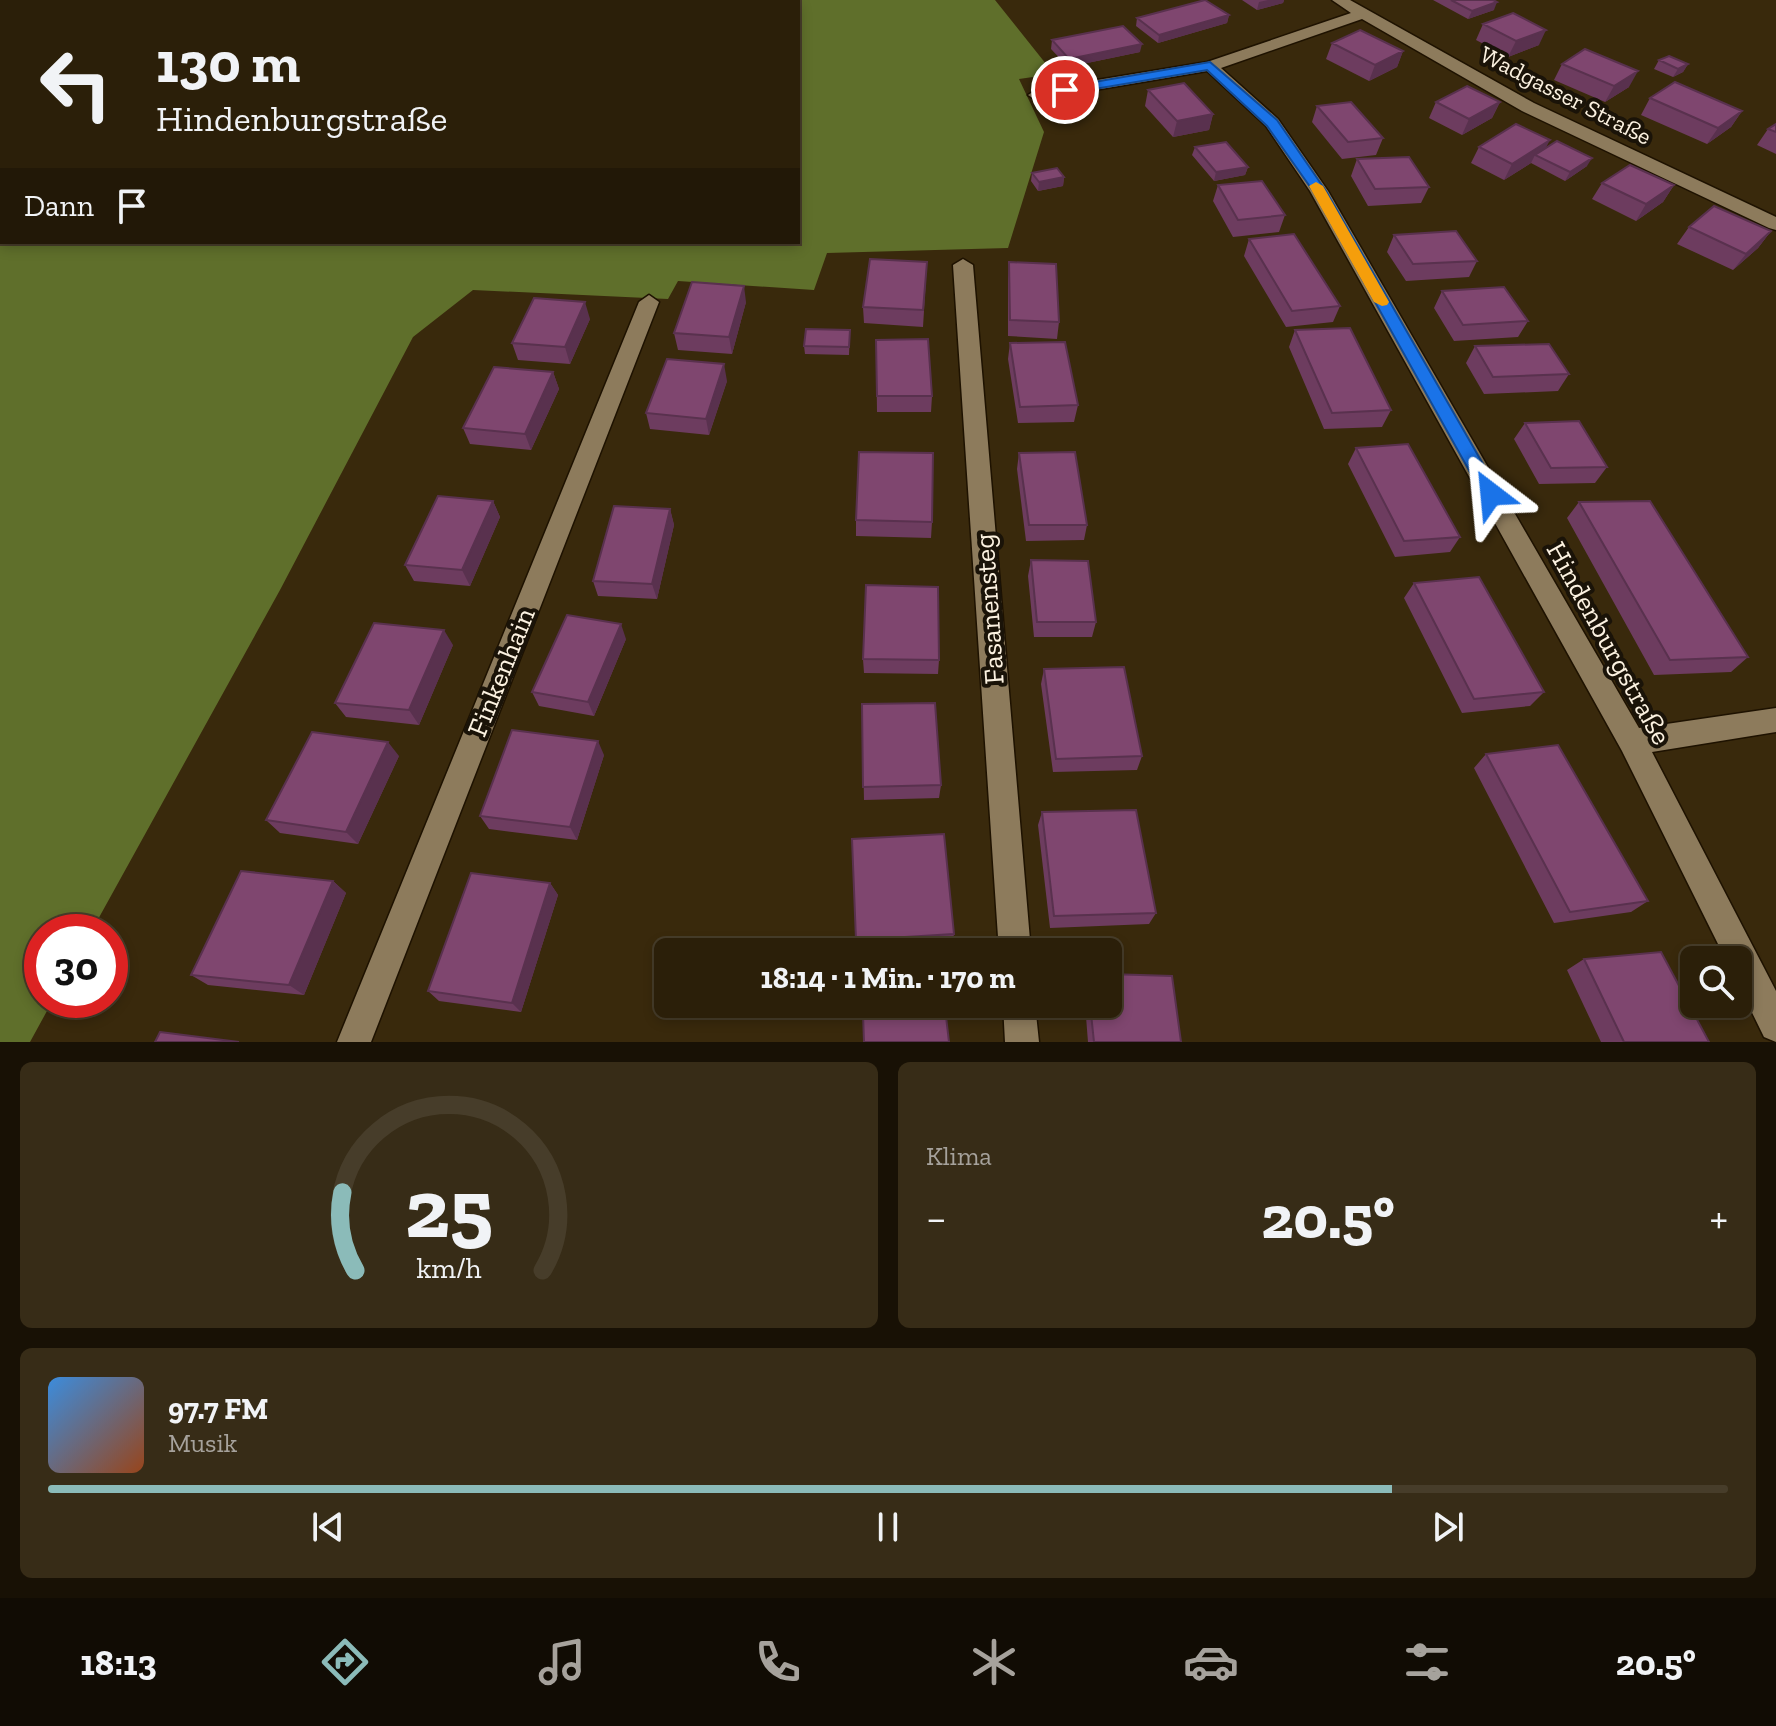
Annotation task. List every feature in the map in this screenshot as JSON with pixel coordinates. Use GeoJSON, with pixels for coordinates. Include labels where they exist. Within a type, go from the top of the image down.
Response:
{"type":"FeatureCollection","features":[{"type":"Feature","properties":{"kind":"street","name":"Wadgasser Straße"},"geometry":{"type":"LineString","coordinates":[[1339,0],[1360,15],[1528,107],[1776,224]]}},
{"type":"Feature","properties":{"kind":"street"},"geometry":{"type":"LineString","coordinates":[[1036,95],[1210,66],[1360,15]]}},
{"type":"Feature","properties":{"kind":"street","name":"Hindenburgstraße"},"geometry":{"type":"LineString","coordinates":[[1210,66],[1272,123],[1319,191],[1632,742],[1776,1025]]}},
{"type":"Feature","properties":{"kind":"street","name":"Fasanensteg"},"geometry":{"type":"LineString","coordinates":[[963,265],[1014,938]]}},
{"type":"Feature","properties":{"kind":"street","name":"Finkenhain"},"geometry":{"type":"LineString","coordinates":[[354,1042],[649,302]]}},
{"type":"Feature","properties":{"kind":"street"},"geometry":{"type":"LineString","coordinates":[[1632,742],[1776,720]]}},
{"type":"Feature","properties":{"kind":"street"},"geometry":{"type":"LineString","coordinates":[[1020,1018],[1022,1042]]}},
{"type":"Feature","properties":{"kind":"green space"},"geometry":{"type":"Polygon","coordinates":[[[800,0],[995,0],[1054,74],[1019,79],[1044,132],[1008,248],[827,253],[814,290],[678,281],[668,299],[473,290],[413,337],[280,590],[101,914],[24,914],[24,1018],[43,1018],[30,1042],[0,1042],[0,244],[800,244],[800,0]]]}},
{"type":"Feature","properties":{"kind":"building"},"geometry":{"type":"Polygon","coordinates":[[[1205,0],[1229,15],[1159,35],[1137,18],[1205,0]]]}},
{"type":"Feature","properties":{"kind":"building"},"geometry":{"type":"Polygon","coordinates":[[[1451,0],[1493,0],[1497,2],[1472,11],[1451,0]]]}},
{"type":"Feature","properties":{"kind":"building"},"geometry":{"type":"Polygon","coordinates":[[[1513,13],[1546,30],[1516,41],[1483,24],[1513,13]]]}},
{"type":"Feature","properties":{"kind":"building"},"geometry":{"type":"Polygon","coordinates":[[[1123,26],[1142,44],[1069,59],[1052,40],[1123,26]]]}},
{"type":"Feature","properties":{"kind":"building"},"geometry":{"type":"Polygon","coordinates":[[[1360,30],[1403,51],[1375,65],[1332,43],[1360,30]]]}},
{"type":"Feature","properties":{"kind":"building"},"geometry":{"type":"Polygon","coordinates":[[[1585,49],[1638,71],[1614,86],[1562,64],[1585,49]]]}},
{"type":"Feature","properties":{"kind":"building"},"geometry":{"type":"Polygon","coordinates":[[[1669,56],[1688,64],[1678,69],[1659,60],[1669,56]]]}},
{"type":"Feature","properties":{"kind":"building"},"geometry":{"type":"Polygon","coordinates":[[[1675,82],[1742,111],[1718,128],[1650,98],[1675,82]]]}},
{"type":"Feature","properties":{"kind":"building"},"geometry":{"type":"Polygon","coordinates":[[[1184,83],[1213,114],[1177,121],[1148,90],[1184,83]]]}},
{"type":"Feature","properties":{"kind":"building"},"geometry":{"type":"Polygon","coordinates":[[[1467,86],[1500,102],[1469,119],[1436,102],[1467,86]]]}},
{"type":"Feature","properties":{"kind":"building"},"geometry":{"type":"Polygon","coordinates":[[[1351,102],[1383,138],[1348,142],[1317,106],[1351,102]]]}},
{"type":"Feature","properties":{"kind":"building"},"geometry":{"type":"Polygon","coordinates":[[[1516,124],[1550,140],[1512,164],[1479,147],[1516,124]]]}},
{"type":"Feature","properties":{"kind":"building"},"geometry":{"type":"Polygon","coordinates":[[[1557,141],[1592,158],[1570,172],[1535,155],[1557,141]]]}},
{"type":"Feature","properties":{"kind":"building"},"geometry":{"type":"Polygon","coordinates":[[[1226,142],[1248,167],[1216,172],[1195,147],[1226,142]]]}},
{"type":"Feature","properties":{"kind":"building"},"geometry":{"type":"Polygon","coordinates":[[[1409,157],[1429,187],[1375,189],[1357,159],[1409,157]]]}},
{"type":"Feature","properties":{"kind":"building"},"geometry":{"type":"Polygon","coordinates":[[[1630,165],[1674,185],[1646,204],[1602,183],[1630,165]]]}},
{"type":"Feature","properties":{"kind":"building"},"geometry":{"type":"Polygon","coordinates":[[[1057,168],[1064,177],[1039,182],[1032,173],[1057,168]]]}},
{"type":"Feature","properties":{"kind":"building"},"geometry":{"type":"Polygon","coordinates":[[[1262,181],[1285,215],[1238,220],[1218,185],[1262,181]]]}},
{"type":"Feature","properties":{"kind":"building"},"geometry":{"type":"Polygon","coordinates":[[[1714,206],[1771,231],[1746,254],[1689,227],[1714,206]]]}},
{"type":"Feature","properties":{"kind":"building"},"geometry":{"type":"Polygon","coordinates":[[[1456,231],[1477,261],[1413,264],[1394,235],[1456,231]]]}},
{"type":"Feature","properties":{"kind":"building"},"geometry":{"type":"Polygon","coordinates":[[[1294,234],[1340,306],[1292,311],[1249,239],[1294,234]]]}},
{"type":"Feature","properties":{"kind":"building"},"geometry":{"type":"Polygon","coordinates":[[[870,259],[927,262],[923,310],[863,307],[870,259]]]}},
{"type":"Feature","properties":{"kind":"building"},"geometry":{"type":"Polygon","coordinates":[[[1009,262],[1056,264],[1059,322],[1010,320],[1009,262]]]}},
{"type":"Feature","properties":{"kind":"building"},"geometry":{"type":"Polygon","coordinates":[[[692,282],[744,286],[729,337],[674,333],[692,282]]]}},
{"type":"Feature","properties":{"kind":"building"},"geometry":{"type":"Polygon","coordinates":[[[1504,287],[1528,321],[1463,325],[1442,291],[1504,287]]]}},
{"type":"Feature","properties":{"kind":"building"},"geometry":{"type":"Polygon","coordinates":[[[534,298],[585,302],[565,347],[512,343],[534,298]]]}},
{"type":"Feature","properties":{"kind":"building"},"geometry":{"type":"Polygon","coordinates":[[[1350,328],[1391,410],[1332,413],[1295,330],[1350,328]]]}},
{"type":"Feature","properties":{"kind":"building"},"geometry":{"type":"Polygon","coordinates":[[[806,329],[850,330],[849,347],[804,346],[806,329]]]}},
{"type":"Feature","properties":{"kind":"building"},"geometry":{"type":"Polygon","coordinates":[[[928,339],[932,396],[877,396],[876,340],[928,339]]]}},
{"type":"Feature","properties":{"kind":"building"},"geometry":{"type":"Polygon","coordinates":[[[1065,342],[1078,405],[1020,407],[1010,343],[1065,342]]]}},
{"type":"Feature","properties":{"kind":"building"},"geometry":{"type":"Polygon","coordinates":[[[1549,344],[1569,374],[1493,377],[1475,346],[1549,344]]]}},
{"type":"Feature","properties":{"kind":"building"},"geometry":{"type":"Polygon","coordinates":[[[667,359],[724,364],[706,419],[646,413],[667,359]]]}},
{"type":"Feature","properties":{"kind":"building"},"geometry":{"type":"Polygon","coordinates":[[[494,367],[553,372],[525,434],[463,428],[494,367]]]}},
{"type":"Feature","properties":{"kind":"building"},"geometry":{"type":"Polygon","coordinates":[[[1579,421],[1607,467],[1551,468],[1525,423],[1579,421]]]}},
{"type":"Feature","properties":{"kind":"building"},"geometry":{"type":"Polygon","coordinates":[[[1408,444],[1460,537],[1404,541],[1356,448],[1408,444]]]}},
{"type":"Feature","properties":{"kind":"building"},"geometry":{"type":"Polygon","coordinates":[[[859,452],[933,453],[932,522],[856,520],[859,452]]]}},
{"type":"Feature","properties":{"kind":"building"},"geometry":{"type":"Polygon","coordinates":[[[1075,452],[1087,525],[1029,525],[1019,453],[1075,452]]]}},
{"type":"Feature","properties":{"kind":"building"},"geometry":{"type":"Polygon","coordinates":[[[438,496],[493,501],[462,570],[405,565],[438,496]]]}},
{"type":"Feature","properties":{"kind":"building"},"geometry":{"type":"Polygon","coordinates":[[[1650,501],[1748,657],[1670,660],[1579,502],[1650,501]]]}},
{"type":"Feature","properties":{"kind":"building"},"geometry":{"type":"Polygon","coordinates":[[[614,506],[670,509],[652,584],[593,581],[614,506]]]}},
{"type":"Feature","properties":{"kind":"building"},"geometry":{"type":"Polygon","coordinates":[[[1031,560],[1088,561],[1096,622],[1037,622],[1031,560]]]}},
{"type":"Feature","properties":{"kind":"building"},"geometry":{"type":"Polygon","coordinates":[[[1479,577],[1544,692],[1474,699],[1414,583],[1479,577]]]}},
{"type":"Feature","properties":{"kind":"building"},"geometry":{"type":"Polygon","coordinates":[[[866,585],[938,587],[939,660],[863,659],[866,585]]]}},
{"type":"Feature","properties":{"kind":"building"},"geometry":{"type":"Polygon","coordinates":[[[567,615],[621,624],[588,702],[532,692],[567,615]]]}},
{"type":"Feature","properties":{"kind":"building"},"geometry":{"type":"Polygon","coordinates":[[[374,623],[444,630],[409,710],[335,703],[374,623]]]}},
{"type":"Feature","properties":{"kind":"building"},"geometry":{"type":"Polygon","coordinates":[[[1124,667],[1142,756],[1056,759],[1044,669],[1124,667]]]}},
{"type":"Feature","properties":{"kind":"building"},"geometry":{"type":"Polygon","coordinates":[[[935,703],[941,785],[863,787],[862,704],[935,703]]]}},
{"type":"Feature","properties":{"kind":"building"},"geometry":{"type":"Polygon","coordinates":[[[512,730],[598,741],[570,827],[480,816],[512,730]]]}},
{"type":"Feature","properties":{"kind":"building"},"geometry":{"type":"Polygon","coordinates":[[[312,732],[388,742],[346,832],[266,820],[312,732]]]}},
{"type":"Feature","properties":{"kind":"building"},"geometry":{"type":"Polygon","coordinates":[[[1558,745],[1648,901],[1570,912],[1486,754],[1558,745]]]}},
{"type":"Feature","properties":{"kind":"building"},"geometry":{"type":"Polygon","coordinates":[[[1136,810],[1156,913],[1054,916],[1042,812],[1136,810]]]}},
{"type":"Feature","properties":{"kind":"building"},"geometry":{"type":"Polygon","coordinates":[[[944,834],[954,934],[856,938],[852,839],[944,834]]]}},
{"type":"Feature","properties":{"kind":"building"},"geometry":{"type":"Polygon","coordinates":[[[241,871],[333,881],[289,985],[191,975],[241,871]]]}},
{"type":"Feature","properties":{"kind":"building"},"geometry":{"type":"Polygon","coordinates":[[[471,873],[550,883],[512,1003],[428,991],[471,873]]]}},
{"type":"Feature","properties":{"kind":"building"},"geometry":{"type":"Polygon","coordinates":[[[1661,952],[1680,988],[1680,1018],[1696,1018],[1709,1042],[1624,1042],[1584,959],[1661,952]]]}},
{"type":"Feature","properties":{"kind":"building"},"geometry":{"type":"Polygon","coordinates":[[[1122,974],[1172,976],[1181,1042],[1094,1042],[1091,1018],[1122,1018],[1122,974]]]}},
{"type":"Feature","properties":{"kind":"building"},"geometry":{"type":"Polygon","coordinates":[[[863,1018],[946,1018],[949,1042],[864,1042],[863,1018]]]}},
{"type":"Feature","properties":{"kind":"building"},"geometry":{"type":"Polygon","coordinates":[[[160,1032],[239,1042],[155,1042],[160,1032]]]}},
{"type":"Feature","properties":{"kind":"slow traffic"},"geometry":{"type":"LineString","coordinates":[[1316,186],[1382,302]]}},
{"type":"Feature","properties":{"kind":"route"},"geometry":{"type":"LineString","coordinates":[[1065,90],[1210,66],[1243,95],[1272,123],[1319,191],[1491,494]]}}]}
